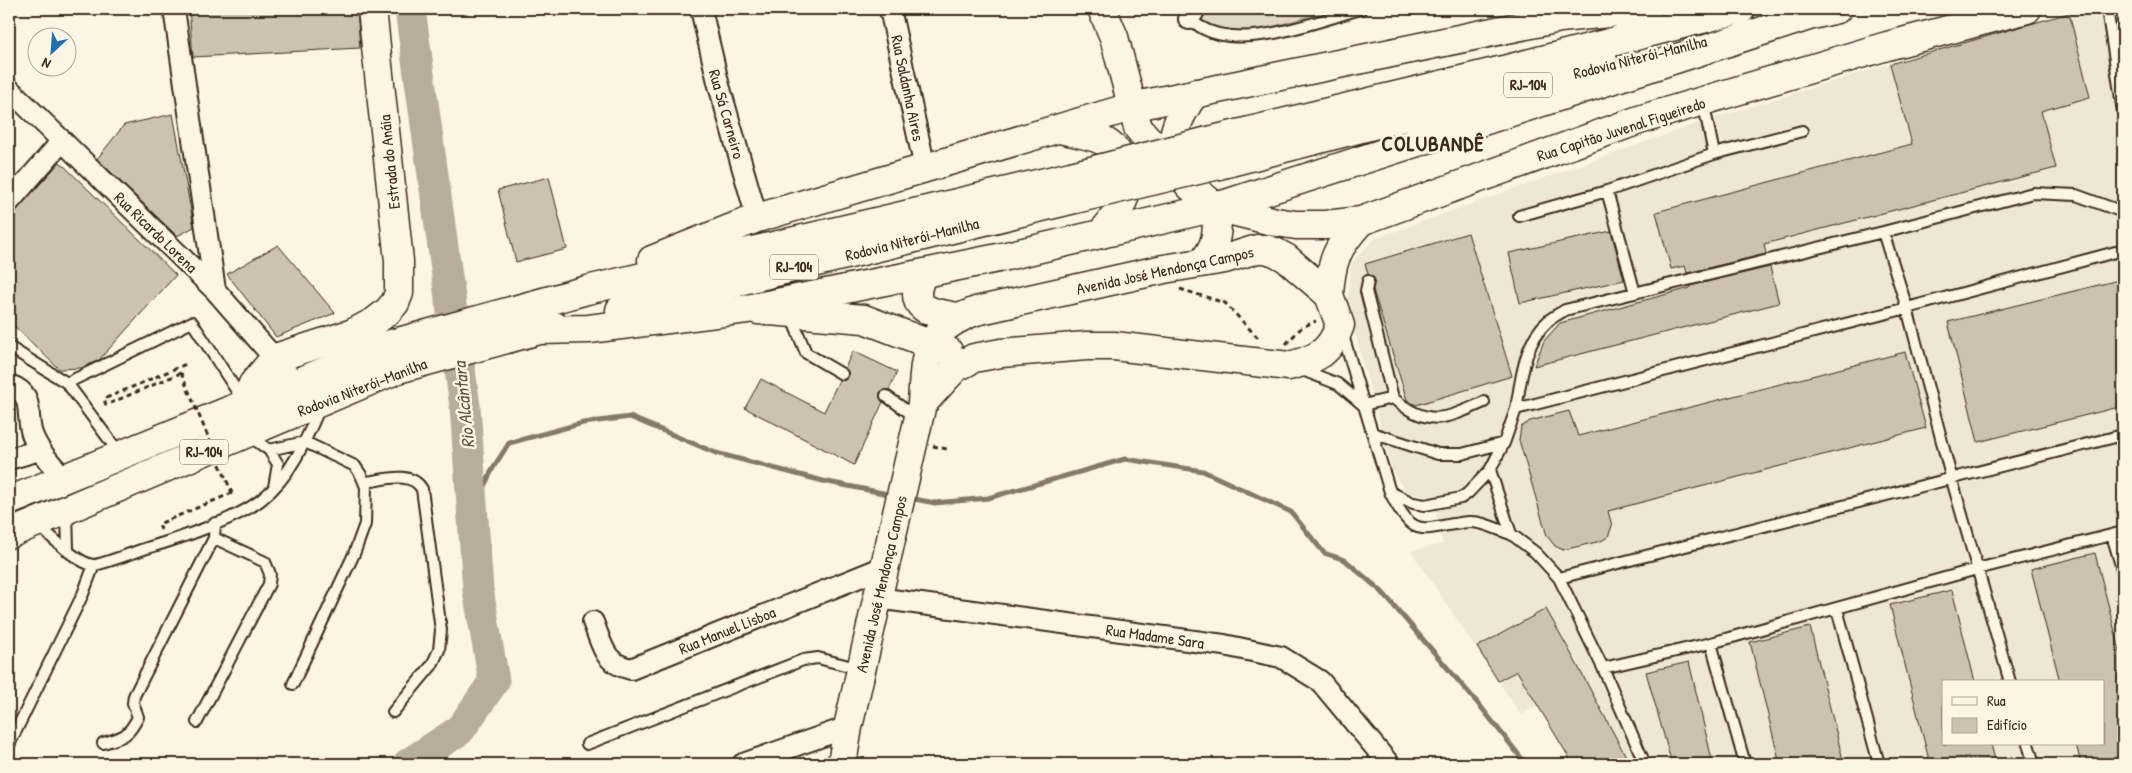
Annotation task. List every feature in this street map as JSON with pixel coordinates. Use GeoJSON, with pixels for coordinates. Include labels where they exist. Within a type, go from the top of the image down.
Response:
{"type":"FeatureCollection","features":[{"type":"Feature","properties":{"kind":"main road","name":"Estrada do Anáia"},"geometry":{"type":"LineString","coordinates":[[275,358],[353,333],[374,322],[395,304],[400,276],[372,9]]}},
{"type":"Feature","properties":{"kind":"main road"},"geometry":{"type":"LineString","coordinates":[[1101,234],[1117,216],[1126,197],[1130,174],[1134,118],[1114,37],[1102,9]]}},
{"type":"Feature","properties":{"kind":"main road"},"geometry":{"type":"LineString","coordinates":[[586,290],[757,218],[1057,128],[1134,118],[1195,93],[1560,18],[1648,9]]}},
{"type":"Feature","properties":{"kind":"main road","name":"Rodovia Niterói-Manilha"},"geometry":{"type":"LineString","coordinates":[[1214,153],[1507,70],[1741,9]]}},
{"type":"Feature","properties":{"kind":"main road","name":"Rodovia Niterói-Manilha"},"geometry":{"type":"LineString","coordinates":[[9,501],[295,382],[1073,187],[1837,9]]}},
{"type":"Feature","properties":{"kind":"main road","name":"Rua Capitão Juvenal Figueiredo"},"geometry":{"type":"LineString","coordinates":[[1216,207],[1296,225],[1324,225],[1361,221],[1639,120],[1887,46],[2027,9]]}},
{"type":"Feature","properties":{"kind":"main road"},"geometry":{"type":"LineString","coordinates":[[521,325],[589,329],[747,309],[998,258],[1216,207],[1809,16]]}},
{"type":"Feature","properties":{"kind":"main road"},"geometry":{"type":"LineString","coordinates":[[1174,169],[1172,139],[1175,127],[1195,93]]}},
{"type":"Feature","properties":{"kind":"main road"},"geometry":{"type":"LineString","coordinates":[[1134,118],[1174,169],[1190,186],[1216,207],[1218,226],[1216,241],[1210,255],[1202,262]]}},
{"type":"Feature","properties":{"kind":"main road"},"geometry":{"type":"LineString","coordinates":[[1057,128],[1109,143],[1123,158],[1130,174]]}},
{"type":"Feature","properties":{"kind":"main road","name":"Rodovia Niterói-Manilha"},"geometry":{"type":"LineString","coordinates":[[521,325],[586,290],[1073,187]]}},
{"type":"Feature","properties":{"kind":"main road"},"geometry":{"type":"LineString","coordinates":[[747,309],[864,319],[931,345],[961,354],[980,356],[1048,348],[1114,346],[1314,358],[1330,347],[1331,268],[1342,244],[1361,221]]}},
{"type":"Feature","properties":{"kind":"main road","name":"Avenida José Mendonça Campos"},"geometry":{"type":"LineString","coordinates":[[842,764],[848,727],[877,598],[907,476],[920,411],[925,366],[931,345],[940,329],[959,317],[1005,304],[1164,268],[1225,259],[1257,249],[1275,252],[1305,273],[1331,313]]}},
{"type":"Feature","properties":{"kind":"main road"},"geometry":{"type":"LineString","coordinates":[[922,274],[917,292],[920,303],[929,312],[959,317],[955,328],[958,341],[962,348],[980,356]]}},
{"type":"Feature","properties":{"kind":"main road"},"geometry":{"type":"LineString","coordinates":[[920,411],[955,368],[980,356]]}},
{"type":"Feature","properties":{"kind":"main road","name":"Rodovia Niterói-Manilha"},"geometry":{"type":"LineString","coordinates":[[9,534],[322,402],[395,357]]}},
{"type":"Feature","properties":{"kind":"main road"},"geometry":{"type":"LineString","coordinates":[[245,403],[253,384],[275,358]]}},
{"type":"Feature","properties":{"kind":"street"},"geometry":{"type":"LineString","coordinates":[[174,9],[215,290]]}},
{"type":"Feature","properties":{"kind":"street","name":"Rua Sá Carneiro"},"geometry":{"type":"LineString","coordinates":[[701,9],[718,82],[757,218]]}},
{"type":"Feature","properties":{"kind":"street","name":"Rua Saldanha Aires"},"geometry":{"type":"LineString","coordinates":[[890,9],[925,168]]}},
{"type":"Feature","properties":{"kind":"street","name":"Rua Ricardo Lorena"},"geometry":{"type":"LineString","coordinates":[[9,89],[215,290],[295,382]]}},
{"type":"Feature","properties":{"kind":"street"},"geometry":{"type":"LineString","coordinates":[[9,202],[62,141]]}},
{"type":"Feature","properties":{"kind":"street"},"geometry":{"type":"LineString","coordinates":[[9,385],[18,388],[27,399],[31,433],[40,450],[64,478]]}},
{"type":"Feature","properties":{"kind":"street"},"geometry":{"type":"LineString","coordinates":[[9,459],[40,450]]}},
{"type":"Feature","properties":{"kind":"street","name":"Rua Manuel Lisboa"},"geometry":{"type":"LineString","coordinates":[[592,622],[608,659],[618,666],[631,669],[884,567]]}},
{"type":"Feature","properties":{"kind":"street","name":"Rua Madame Sara"},"geometry":{"type":"LineString","coordinates":[[877,598],[1224,645],[1281,657],[1320,681],[1388,764]]}},
{"type":"Feature","properties":{"kind":"street"},"geometry":{"type":"LineString","coordinates":[[743,764],[848,727]]}},
{"type":"Feature","properties":{"kind":"lane"},"geometry":{"type":"LineString","coordinates":[[1189,12],[1205,30],[1220,36],[1245,38],[1268,35],[1360,9]]}},
{"type":"Feature","properties":{"kind":"lane"},"geometry":{"type":"LineString","coordinates":[[2107,9],[2123,112]]}},
{"type":"Feature","properties":{"kind":"lane"},"geometry":{"type":"LineString","coordinates":[[1703,101],[1714,154]]}},
{"type":"Feature","properties":{"kind":"lane"},"geometry":{"type":"LineString","coordinates":[[1519,216],[1607,190],[1714,154],[1802,131]]}},
{"type":"Feature","properties":{"kind":"lane"},"geometry":{"type":"LineString","coordinates":[[1607,190],[1635,293]]}},
{"type":"Feature","properties":{"kind":"lane"},"geometry":{"type":"LineString","coordinates":[[1390,492],[1424,506],[1461,498],[1468,493],[1490,470],[1504,443],[1516,409],[1525,361],[1535,337],[1548,321],[1565,310],[1884,232],[2033,193],[2076,194],[2123,212]]}},
{"type":"Feature","properties":{"kind":"lane"},"geometry":{"type":"LineString","coordinates":[[1884,232],[1907,308],[1952,480],[2009,680]]}},
{"type":"Feature","properties":{"kind":"lane"},"geometry":{"type":"LineString","coordinates":[[1516,409],[2123,250]]}},
{"type":"Feature","properties":{"kind":"lane"},"geometry":{"type":"LineString","coordinates":[[1368,281],[1366,292],[1393,398],[1408,411],[1424,416],[1443,418],[1484,402]]}},
{"type":"Feature","properties":{"kind":"lane"},"geometry":{"type":"LineString","coordinates":[[790,313],[806,353],[842,374]]}},
{"type":"Feature","properties":{"kind":"lane"},"geometry":{"type":"LineString","coordinates":[[1331,313],[1363,405],[1390,492],[1401,514],[1408,522],[1419,528],[1430,529],[1470,522],[1478,523],[1510,534],[1536,554],[1559,578],[1603,668],[1645,764]]}},
{"type":"Feature","properties":{"kind":"lane"},"geometry":{"type":"LineString","coordinates":[[67,383],[192,322],[245,403]]}},
{"type":"Feature","properties":{"kind":"lane"},"geometry":{"type":"LineString","coordinates":[[9,347],[67,383],[121,455]]}},
{"type":"Feature","properties":{"kind":"lane"},"geometry":{"type":"LineString","coordinates":[[1284,355],[1338,384],[1363,405]]}},
{"type":"Feature","properties":{"kind":"lane"},"geometry":{"type":"LineString","coordinates":[[886,396],[920,411]]}},
{"type":"Feature","properties":{"kind":"lane"},"geometry":{"type":"LineString","coordinates":[[1363,405],[1393,398]]}},
{"type":"Feature","properties":{"kind":"lane"},"geometry":{"type":"LineString","coordinates":[[35,523],[79,559],[94,565],[167,542],[234,516],[261,501],[274,488],[290,467],[305,442],[322,402]]}},
{"type":"Feature","properties":{"kind":"lane"},"geometry":{"type":"LineString","coordinates":[[1372,433],[1438,454],[1462,454],[1504,443]]}},
{"type":"Feature","properties":{"kind":"lane"},"geometry":{"type":"LineString","coordinates":[[246,434],[269,450],[278,464],[274,488]]}},
{"type":"Feature","properties":{"kind":"lane"},"geometry":{"type":"LineString","coordinates":[[1559,578],[1952,480],[2123,435]]}},
{"type":"Feature","properties":{"kind":"lane"},"geometry":{"type":"LineString","coordinates":[[269,450],[305,442],[355,466],[364,482],[367,502],[364,524],[354,554],[293,684]]}},
{"type":"Feature","properties":{"kind":"lane"},"geometry":{"type":"LineString","coordinates":[[1490,470],[1510,534]]}},
{"type":"Feature","properties":{"kind":"lane"},"geometry":{"type":"LineString","coordinates":[[364,482],[408,477],[417,481],[422,489],[441,630],[439,650],[432,665],[393,712]]}},
{"type":"Feature","properties":{"kind":"lane"},"geometry":{"type":"LineString","coordinates":[[67,509],[68,550]]}},
{"type":"Feature","properties":{"kind":"lane"},"geometry":{"type":"LineString","coordinates":[[103,743],[126,736],[135,724],[138,717],[133,703],[135,692],[214,538],[214,523]]}},
{"type":"Feature","properties":{"kind":"lane"},"geometry":{"type":"LineString","coordinates":[[1603,668],[1711,643],[1977,569],[2123,532]]}},
{"type":"Feature","properties":{"kind":"lane"},"geometry":{"type":"LineString","coordinates":[[2112,535],[2123,572]]}},
{"type":"Feature","properties":{"kind":"lane"},"geometry":{"type":"LineString","coordinates":[[197,722],[269,584],[270,574],[265,562],[214,538]]}},
{"type":"Feature","properties":{"kind":"lane"},"geometry":{"type":"LineString","coordinates":[[9,745],[83,594],[94,565]]}},
{"type":"Feature","properties":{"kind":"lane"},"geometry":{"type":"LineString","coordinates":[[1837,609],[1879,764]]}},
{"type":"Feature","properties":{"kind":"lane"},"geometry":{"type":"LineString","coordinates":[[1711,643],[1745,764]]}},
{"type":"Feature","properties":{"kind":"lane"},"geometry":{"type":"LineString","coordinates":[[587,744],[803,660],[818,658],[861,669]]}},
{"type":"Feature","properties":{"kind":"lane"},"geometry":{"type":"LineString","coordinates":[[2029,746],[2034,764]]}},
{"type":"Feature","properties":{"kind":"path"},"geometry":{"type":"LineString","coordinates":[[1175,288],[1225,303],[1262,342]]}},
{"type":"Feature","properties":{"kind":"path"},"geometry":{"type":"LineString","coordinates":[[1284,355],[1285,344],[1302,326],[1331,313]]}},
{"type":"Feature","properties":{"kind":"path"},"geometry":{"type":"LineString","coordinates":[[162,531],[159,524],[232,493],[180,373],[106,405],[104,399],[186,364]]}},
{"type":"Feature","properties":{"kind":"shaded area"},"geometry":{"type":"Polygon","coordinates":[[[1188,9],[1334,9],[1258,31],[1231,32],[1207,26],[1195,20],[1188,9]]]}},
{"type":"Feature","properties":{"kind":"shaded area"},"geometry":{"type":"Polygon","coordinates":[[[2086,9],[2123,9],[2123,764],[1575,764],[1537,705],[1521,715],[1411,551],[1443,544],[1432,499],[1406,492],[1393,472],[1347,305],[1352,262],[1376,238],[1707,120],[1890,64],[1912,144],[2090,97],[2069,13],[2086,9]]]}},
{"type":"Feature","properties":{"kind":"building"},"geometry":{"type":"Polygon","coordinates":[[[189,9],[357,9],[360,48],[193,57],[189,9]]]}},
{"type":"Feature","properties":{"kind":"building"},"geometry":{"type":"Polygon","coordinates":[[[2069,13],[2090,97],[2041,111],[2056,168],[1764,244],[1766,254],[1687,273],[1685,266],[1671,269],[1656,212],[1912,144],[1890,64],[2069,13]]]}},
{"type":"Feature","properties":{"kind":"building"},"geometry":{"type":"Polygon","coordinates":[[[173,114],[194,227],[177,236],[97,159],[124,125],[173,114]]]}},
{"type":"Feature","properties":{"kind":"building"},"geometry":{"type":"Polygon","coordinates":[[[60,162],[176,275],[99,360],[81,368],[59,369],[9,321],[9,218],[60,162]]]}},
{"type":"Feature","properties":{"kind":"building"},"geometry":{"type":"Polygon","coordinates":[[[549,177],[567,249],[516,262],[498,190],[549,177]]]}},
{"type":"Feature","properties":{"kind":"building"},"geometry":{"type":"Polygon","coordinates":[[[1611,231],[1624,280],[1520,303],[1509,253],[1611,231]]]}},
{"type":"Feature","properties":{"kind":"building"},"geometry":{"type":"Polygon","coordinates":[[[1468,233],[1512,376],[1416,405],[1407,400],[1373,290],[1375,279],[1368,274],[1365,264],[1468,233]]]}},
{"type":"Feature","properties":{"kind":"building"},"geometry":{"type":"Polygon","coordinates":[[[278,245],[335,313],[276,337],[227,274],[278,245]]]}},
{"type":"Feature","properties":{"kind":"building"},"geometry":{"type":"Polygon","coordinates":[[[1770,267],[1779,303],[1534,366],[1544,341],[1560,323],[1690,288],[1690,286],[1770,267]]]}},
{"type":"Feature","properties":{"kind":"building"},"geometry":{"type":"Polygon","coordinates":[[[2123,279],[2123,406],[1978,442],[1948,322],[2123,279]]]}},
{"type":"Feature","properties":{"kind":"building"},"geometry":{"type":"Polygon","coordinates":[[[853,351],[897,372],[889,390],[880,392],[880,398],[883,402],[854,465],[745,408],[761,379],[824,412],[839,380],[845,380],[848,377],[848,371],[845,368],[853,351]]]}},
{"type":"Feature","properties":{"kind":"building"},"geometry":{"type":"Polygon","coordinates":[[[1905,352],[1926,428],[1608,511],[1612,526],[1608,537],[1601,541],[1563,550],[1555,546],[1547,536],[1519,440],[1521,427],[1530,421],[1569,411],[1578,436],[1905,352]]]}},
{"type":"Feature","properties":{"kind":"building"},"geometry":{"type":"Polygon","coordinates":[[[2095,553],[2123,663],[2123,764],[2081,764],[2076,746],[2104,746],[2104,680],[2059,680],[2031,569],[2095,553]]]}},
{"type":"Feature","properties":{"kind":"building"},"geometry":{"type":"Polygon","coordinates":[[[1952,590],[1974,680],[1942,680],[1942,746],[1992,746],[1996,764],[1930,764],[1890,605],[1952,590]]]}},
{"type":"Feature","properties":{"kind":"building"},"geometry":{"type":"Polygon","coordinates":[[[1546,609],[1630,764],[1575,764],[1570,759],[1517,671],[1498,681],[1477,647],[1546,609]]]}},
{"type":"Feature","properties":{"kind":"building"},"geometry":{"type":"Polygon","coordinates":[[[1810,627],[1844,764],[1780,764],[1750,642],[1810,627]]]}},
{"type":"Feature","properties":{"kind":"building"},"geometry":{"type":"Polygon","coordinates":[[[1689,662],[1713,764],[1672,764],[1646,672],[1689,662]]]}},
{"type":"Feature","properties":{"kind":"waterway","name":"Rio Alcântara"},"geometry":{"type":"LineString","coordinates":[[408,764],[460,730],[494,681],[478,590],[465,406],[410,9]]}},
{"type":"Feature","properties":{"kind":"waterway"},"geometry":{"type":"LineString","coordinates":[[474,507],[493,468],[509,443],[583,423],[630,417],[716,453],[823,481],[893,495]]}},
{"type":"Feature","properties":{"kind":"waterway"},"geometry":{"type":"LineString","coordinates":[[909,498],[935,503],[988,498],[1125,459],[1203,471],[1291,512],[1324,553],[1345,560],[1382,592],[1481,707],[1526,764]]}},
{"type":"Feature","properties":{"kind":"district","name":"COLUBANDÊ"},"geometry":{"type":"Point","coordinates":[1433,144]}}]}
